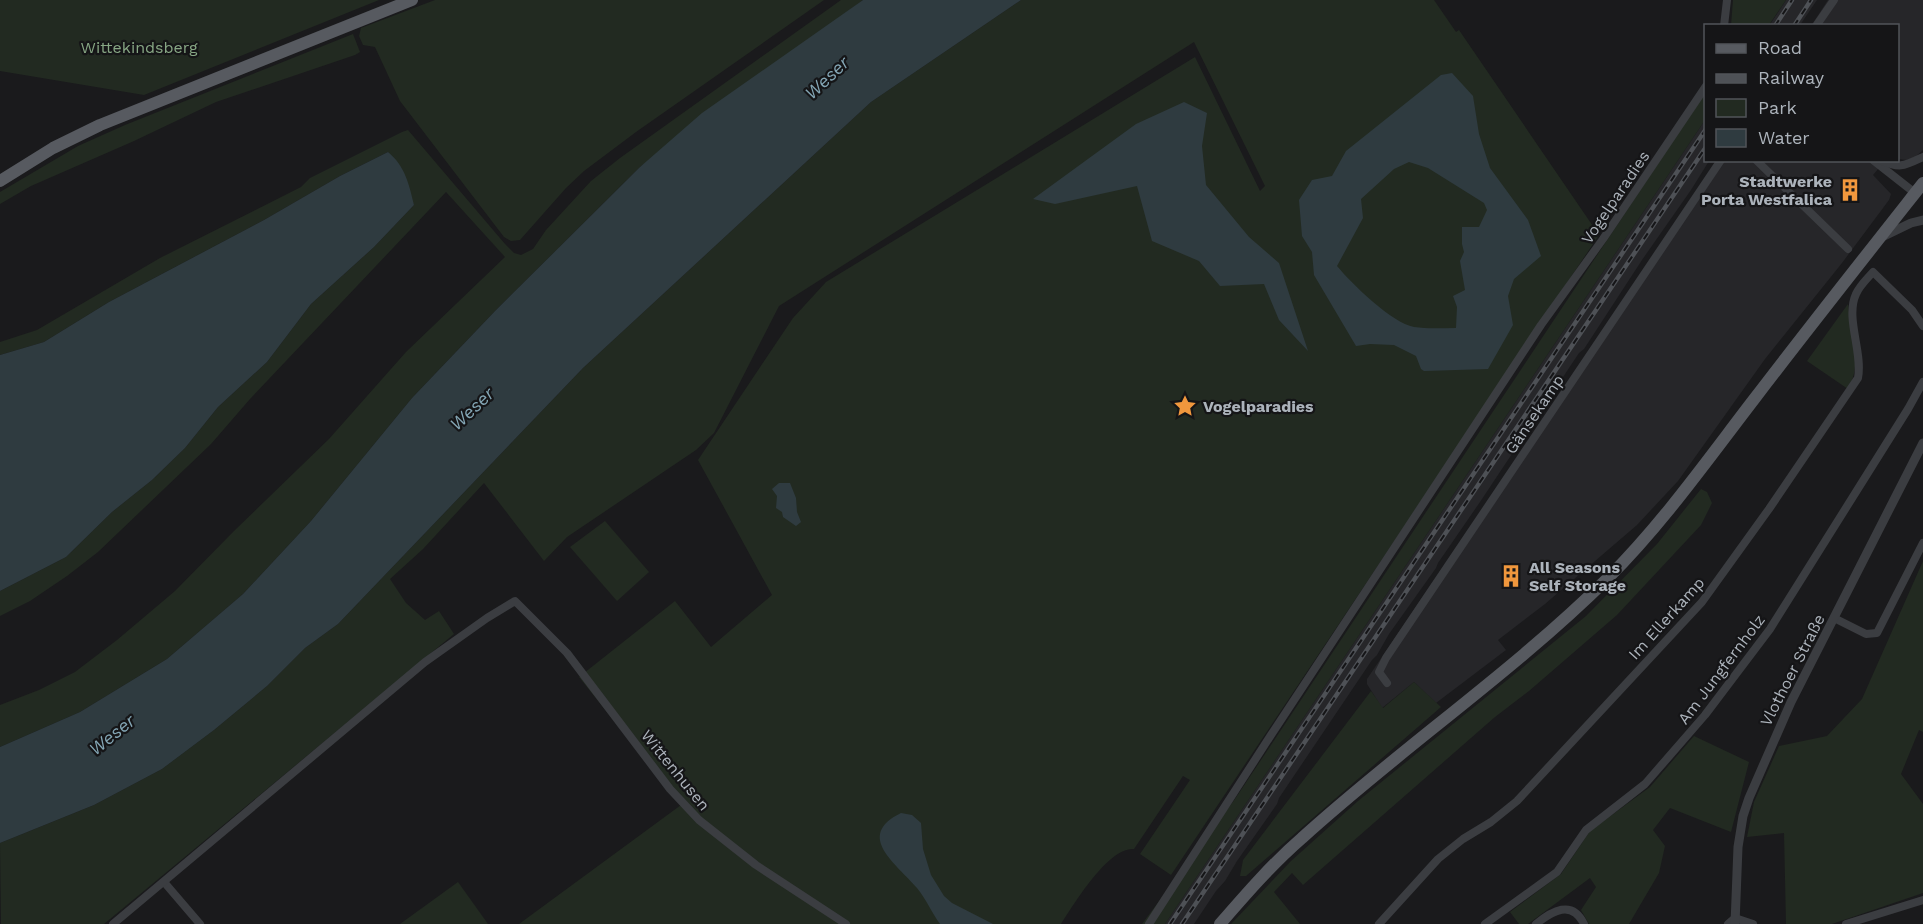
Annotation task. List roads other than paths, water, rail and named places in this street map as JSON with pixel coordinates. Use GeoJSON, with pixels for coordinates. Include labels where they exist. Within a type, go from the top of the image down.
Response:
{"type":"FeatureCollection","features":[{"type":"Feature","properties":{"kind":"main road"},"geometry":{"type":"LineString","coordinates":[[0,181],[53,148],[100,125],[412,0]]}},
{"type":"Feature","properties":{"kind":"main road"},"geometry":{"type":"LineString","coordinates":[[1220,924],[1250,889],[1300,839],[1357,789],[1572,613],[1611,576],[1669,510],[1880,238],[1919,197],[1923,183]]}},
{"type":"Feature","properties":{"kind":"street"},"geometry":{"type":"LineString","coordinates":[[1724,24],[1727,0]]}},
{"type":"Feature","properties":{"kind":"street"},"geometry":{"type":"LineString","coordinates":[[1817,24],[1834,0]]}},
{"type":"Feature","properties":{"kind":"street","name":"Vogelparadies"},"geometry":{"type":"LineString","coordinates":[[1149,924],[1277,725],[1541,325],[1603,239],[1704,89]]}},
{"type":"Feature","properties":{"kind":"street"},"geometry":{"type":"LineString","coordinates":[[1885,162],[1894,166],[1908,164],[1923,157]]}},
{"type":"Feature","properties":{"kind":"street","name":"Gänsekamp"},"geometry":{"type":"LineString","coordinates":[[1387,683],[1379,672],[1386,658],[1720,162]]}},
{"type":"Feature","properties":{"kind":"street"},"geometry":{"type":"LineString","coordinates":[[1758,162],[1848,249]]}},
{"type":"Feature","properties":{"kind":"street"},"geometry":{"type":"LineString","coordinates":[[1875,162],[1919,197]]}},
{"type":"Feature","properties":{"kind":"street"},"geometry":{"type":"LineString","coordinates":[[1880,238],[1911,223],[1923,220]]}},
{"type":"Feature","properties":{"kind":"street","name":"Im Ellerkamp"},"geometry":{"type":"LineString","coordinates":[[1379,924],[1438,859],[1463,838],[1491,822],[1517,801],[1702,602],[1858,378],[1859,366],[1852,307],[1860,286],[1873,272],[1912,310],[1923,326]]}},
{"type":"Feature","properties":{"kind":"street","name":"Am Jungfernholz"},"geometry":{"type":"LineString","coordinates":[[1485,924],[1557,872],[1586,830],[1646,784],[1705,715],[1770,629],[1908,410],[1923,382]]}},
{"type":"Feature","properties":{"kind":"street","name":"Vlothoer Straße"},"geometry":{"type":"LineString","coordinates":[[1735,922],[1738,846],[1743,816],[1749,798],[1791,702],[1923,443]]}},
{"type":"Feature","properties":{"kind":"street"},"geometry":{"type":"LineString","coordinates":[[1834,618],[1866,634],[1877,633],[1923,543]]}},
{"type":"Feature","properties":{"kind":"street","name":"Wittenhusen"},"geometry":{"type":"LineString","coordinates":[[164,882],[425,662],[515,601],[567,653],[670,789],[699,820],[756,865],[846,924]]}},
{"type":"Feature","properties":{"kind":"street"},"geometry":{"type":"LineString","coordinates":[[113,924],[164,882],[200,924]]}},
{"type":"Feature","properties":{"kind":"street"},"geometry":{"type":"LineString","coordinates":[[1846,924],[1923,900]]}},
{"type":"Feature","properties":{"kind":"street"},"geometry":{"type":"LineString","coordinates":[[1536,924],[1558,909],[1571,910],[1584,924]]}},
{"type":"Feature","properties":{"kind":"street"},"geometry":{"type":"LineString","coordinates":[[1735,922],[1753,924]]}},
{"type":"Feature","properties":{"kind":"water","name":"Weser"},"geometry":{"type":"Polygon","coordinates":[[[863,0],[1021,0],[871,102],[583,368],[338,624],[305,648],[267,686],[214,730],[162,769],[94,805],[0,843],[0,747],[80,712],[167,659],[243,594],[311,521],[412,398],[496,310],[640,167],[702,113],[863,0]]]}},
{"type":"Feature","properties":{"kind":"water"},"geometry":{"type":"Polygon","coordinates":[[[1452,73],[1473,96],[1479,134],[1490,168],[1528,220],[1541,256],[1514,279],[1508,296],[1513,325],[1488,369],[1424,371],[1416,356],[1394,345],[1356,346],[1314,275],[1312,252],[1302,236],[1299,200],[1312,180],[1332,176],[1346,151],[1441,75],[1452,73]],[[1409,162],[1394,169],[1361,199],[1363,218],[1337,266],[1373,302],[1405,324],[1419,328],[1456,328],[1457,307],[1453,296],[1465,290],[1460,261],[1464,252],[1462,227],[1479,227],[1487,210],[1484,203],[1428,168],[1409,162]]]}},
{"type":"Feature","properties":{"kind":"water"},"geometry":{"type":"Polygon","coordinates":[[[1184,102],[1207,113],[1202,146],[1206,185],[1249,237],[1279,263],[1308,351],[1279,320],[1264,284],[1220,286],[1199,261],[1152,241],[1137,186],[1055,204],[1033,199],[1136,124],[1184,102]]]}},
{"type":"Feature","properties":{"kind":"water"},"geometry":{"type":"Polygon","coordinates":[[[388,152],[402,169],[414,205],[374,247],[311,304],[267,362],[218,407],[185,448],[152,480],[112,512],[66,557],[0,591],[0,355],[44,342],[109,302],[388,152]]]}},
{"type":"Feature","properties":{"kind":"water"},"geometry":{"type":"Polygon","coordinates":[[[779,483],[790,483],[796,498],[797,512],[801,522],[796,526],[783,517],[782,512],[776,508],[777,496],[772,489],[779,483]]]}},
{"type":"Feature","properties":{"kind":"water"},"geometry":{"type":"Polygon","coordinates":[[[901,813],[912,815],[921,823],[923,849],[931,875],[944,896],[952,903],[993,924],[940,924],[917,888],[891,860],[880,841],[881,831],[887,822],[901,813]]]}},
{"type":"Feature","properties":{"kind":"railway"},"geometry":{"type":"LineString","coordinates":[[1776,24],[1792,0]]}},
{"type":"Feature","properties":{"kind":"railway"},"geometry":{"type":"LineString","coordinates":[[1795,24],[1811,0]]}},
{"type":"Feature","properties":{"kind":"railway"},"geometry":{"type":"LineString","coordinates":[[1170,924],[1704,132]]}},
{"type":"Feature","properties":{"kind":"railway"},"geometry":{"type":"LineString","coordinates":[[1182,924],[1704,150]]}},
{"type":"Feature","properties":{"kind":"place","name":"Stadtwerke Porta Westfalica"},"geometry":{"type":"Point","coordinates":[1850,190]}},
{"type":"Feature","properties":{"kind":"place","name":"Vogelparadies"},"geometry":{"type":"Point","coordinates":[1185,406]}},
{"type":"Feature","properties":{"kind":"place","name":"All Seasons Self Storage"},"geometry":{"type":"Point","coordinates":[1511,576]}},
{"type":"Feature","properties":{"kind":"park label","name":"Wittekindsberg"},"geometry":{"type":"Point","coordinates":[139,47]}}]}
